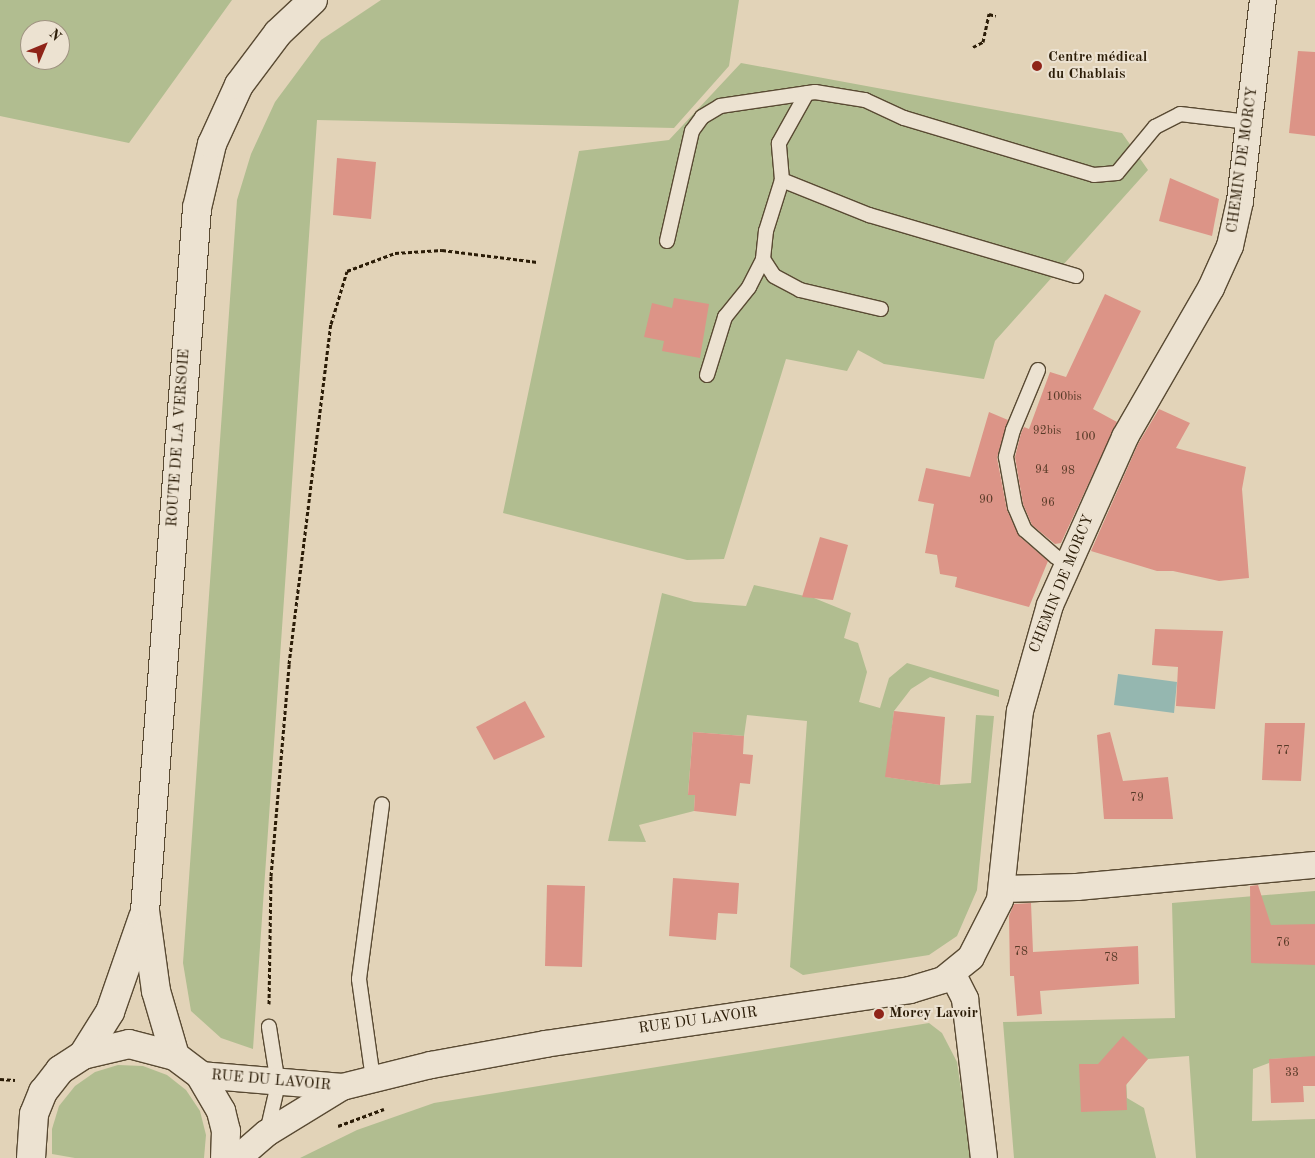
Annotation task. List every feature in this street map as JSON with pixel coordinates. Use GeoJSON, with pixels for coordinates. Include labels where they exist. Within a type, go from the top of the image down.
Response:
{"type":"FeatureCollection","features":[{"type":"Feature","properties":{"kind":"main road","name":"ROUTE DE LA VERSOIE"},"geometry":{"type":"LineString","coordinates":[[175,1056],[156,992],[145,911],[193,240],[203,176],[224,114],[240,85],[278,33],[313,0]]}},
{"type":"Feature","properties":{"kind":"main road","name":"ROUTE DE LA VERSOIE"},"geometry":{"type":"LineString","coordinates":[[83,1055],[110,1012],[145,911]]}},
{"type":"Feature","properties":{"kind":"main road","name":"ROUTE DE LA VERSOIE"},"geometry":{"type":"LineString","coordinates":[[31,1158],[34,1114],[43,1092],[60,1070],[83,1055],[129,1044],[175,1056],[200,1075],[221,1111],[226,1131],[225,1158]]}},
{"type":"Feature","properties":{"kind":"street","name":"CHEMIN DE MORCY"},"geometry":{"type":"LineString","coordinates":[[1002,889],[1023,697],[1040,633],[1068,562],[1125,437],[1224,265],[1237,224],[1263,0]]}},
{"type":"Feature","properties":{"kind":"street"},"geometry":{"type":"LineString","coordinates":[[1002,889],[1077,887],[1315,865]]}},
{"type":"Feature","properties":{"kind":"street","name":"RUE DU LAVOIR"},"geometry":{"type":"LineString","coordinates":[[200,1075],[278,1084],[342,1087],[554,1042],[910,990],[953,975],[978,947],[1002,889]]}},
{"type":"Feature","properties":{"kind":"street"},"geometry":{"type":"LineString","coordinates":[[953,975],[965,999],[984,1158]]}},
{"type":"Feature","properties":{"kind":"street","name":"RUE DU LAVOIR"},"geometry":{"type":"LineString","coordinates":[[238,1158],[267,1133],[342,1087]]}},
{"type":"Feature","properties":{"kind":"lane"},"geometry":{"type":"LineString","coordinates":[[667,241],[692,132],[702,117],[720,106],[807,94],[865,100],[904,118],[1094,175],[1117,173],[1155,128],[1180,114],[1249,122]]}},
{"type":"Feature","properties":{"kind":"lane"},"geometry":{"type":"LineString","coordinates":[[707,375],[725,317],[748,287],[763,259],[766,231],[782,180],[779,143],[807,94]]}},
{"type":"Feature","properties":{"kind":"lane"},"geometry":{"type":"LineString","coordinates":[[782,180],[870,215],[1076,276]]}},
{"type":"Feature","properties":{"kind":"lane"},"geometry":{"type":"LineString","coordinates":[[763,259],[774,276],[800,290],[881,309]]}},
{"type":"Feature","properties":{"kind":"lane"},"geometry":{"type":"LineString","coordinates":[[1038,370],[1013,430],[1006,457],[1015,507],[1025,530],[1056,557],[1068,562]]}},
{"type":"Feature","properties":{"kind":"lane"},"geometry":{"type":"LineString","coordinates":[[373,1080],[359,979],[382,805]]}},
{"type":"Feature","properties":{"kind":"lane"},"geometry":{"type":"LineString","coordinates":[[267,1133],[278,1084],[269,1027]]}},
{"type":"Feature","properties":{"kind":"path"},"geometry":{"type":"LineString","coordinates":[[973,47],[983,42],[989,14],[996,16]]}},
{"type":"Feature","properties":{"kind":"path"},"geometry":{"type":"LineString","coordinates":[[269,1027],[270,876],[289,664],[331,324],[347,271],[395,253],[423,251],[537,262]]}},
{"type":"Feature","properties":{"kind":"green space"},"geometry":{"type":"Polygon","coordinates":[[[0,0],[232,0],[129,143],[0,116],[0,0]]]}},
{"type":"Feature","properties":{"kind":"green space"},"geometry":{"type":"Polygon","coordinates":[[[381,0],[739,0],[729,66],[674,128],[317,120],[253,1049],[221,1038],[191,1011],[183,963],[237,200],[251,154],[275,102],[321,40],[381,0]]]}},
{"type":"Feature","properties":{"kind":"green space"},"geometry":{"type":"Polygon","coordinates":[[[741,63],[1122,133],[1148,170],[995,341],[984,379],[884,364],[858,350],[847,371],[786,359],[724,559],[687,560],[503,513],[579,151],[669,140],[741,63]]]}},
{"type":"Feature","properties":{"kind":"green space"},"geometry":{"type":"Polygon","coordinates":[[[754,585],[814,598],[851,613],[844,638],[858,643],[867,672],[859,702],[880,708],[889,678],[907,663],[999,690],[999,697],[930,677],[911,689],[894,711],[886,777],[940,785],[971,783],[976,715],[994,716],[977,890],[957,936],[929,955],[803,975],[790,967],[807,721],[747,715],[744,736],[693,732],[688,794],[695,795],[694,811],[639,825],[646,842],[608,841],[662,593],[694,602],[746,606],[754,585]]]}},
{"type":"Feature","properties":{"kind":"green space"},"geometry":{"type":"Polygon","coordinates":[[[1315,891],[1315,1057],[1270,1059],[1269,1063],[1253,1069],[1252,1121],[1315,1119],[1315,1158],[1196,1158],[1189,1056],[1148,1059],[1126,1075],[1127,1098],[1144,1108],[1156,1158],[1014,1158],[1003,1022],[1175,1018],[1172,903],[1315,891]]]}},
{"type":"Feature","properties":{"kind":"green space"},"geometry":{"type":"Polygon","coordinates":[[[929,1023],[942,1033],[957,1062],[971,1158],[300,1158],[357,1130],[434,1103],[929,1023]]]}},
{"type":"Feature","properties":{"kind":"green space"},"geometry":{"type":"Polygon","coordinates":[[[118,1065],[143,1066],[167,1075],[186,1090],[200,1111],[206,1135],[204,1158],[75,1158],[52,1154],[52,1129],[59,1106],[75,1086],[95,1072],[118,1065]]]}},
{"type":"Feature","properties":{"kind":"water"},"geometry":{"type":"Polygon","coordinates":[[[1118,674],[1177,682],[1174,713],[1114,705],[1118,674]]]}},
{"type":"Feature","properties":{"kind":"building"},"geometry":{"type":"Polygon","coordinates":[[[1298,51],[1315,52],[1315,136],[1289,133],[1298,51]]]}},
{"type":"Feature","properties":{"kind":"building"},"geometry":{"type":"Polygon","coordinates":[[[337,158],[376,162],[371,219],[333,215],[337,158]]]}},
{"type":"Feature","properties":{"kind":"building"},"geometry":{"type":"Polygon","coordinates":[[[1170,178],[1219,199],[1212,236],[1159,221],[1170,178]]]}},
{"type":"Feature","properties":{"kind":"building"},"geometry":{"type":"Polygon","coordinates":[[[1105,294],[1141,311],[1093,409],[1117,422],[1061,543],[1055,544],[1032,525],[1023,504],[1015,457],[1021,433],[1024,427],[1029,429],[1050,372],[1066,377],[1105,294]]]}},
{"type":"Feature","properties":{"kind":"building"},"geometry":{"type":"Polygon","coordinates":[[[674,298],[709,304],[700,358],[662,351],[664,341],[644,337],[652,303],[672,308],[674,298]]]}},
{"type":"Feature","properties":{"kind":"building"},"geometry":{"type":"Polygon","coordinates":[[[1159,409],[1190,423],[1176,448],[1246,467],[1242,489],[1249,578],[1219,581],[1173,571],[1157,571],[1091,551],[1138,444],[1159,409]]]}},
{"type":"Feature","properties":{"kind":"building"},"geometry":{"type":"Polygon","coordinates":[[[989,412],[1008,420],[997,458],[1007,510],[1019,536],[1048,561],[1029,607],[955,587],[957,577],[940,574],[937,555],[925,553],[934,504],[918,501],[926,468],[970,477],[989,412]]]}},
{"type":"Feature","properties":{"kind":"building"},"geometry":{"type":"Polygon","coordinates":[[[820,537],[848,545],[833,600],[802,597],[820,537]]]}},
{"type":"Feature","properties":{"kind":"building"},"geometry":{"type":"Polygon","coordinates":[[[1155,629],[1223,631],[1215,709],[1176,706],[1178,667],[1152,665],[1155,629]]]}},
{"type":"Feature","properties":{"kind":"building"},"geometry":{"type":"Polygon","coordinates":[[[525,701],[545,737],[494,760],[476,727],[525,701]]]}},
{"type":"Feature","properties":{"kind":"building"},"geometry":{"type":"Polygon","coordinates":[[[894,711],[945,717],[940,785],[885,777],[894,711]]]}},
{"type":"Feature","properties":{"kind":"building"},"geometry":{"type":"Polygon","coordinates":[[[1265,723],[1305,723],[1301,781],[1262,780],[1265,723]]]}},
{"type":"Feature","properties":{"kind":"building"},"geometry":{"type":"Polygon","coordinates":[[[693,732],[744,736],[743,754],[753,755],[750,784],[740,783],[736,816],[694,811],[695,795],[688,795],[693,732]]]}},
{"type":"Feature","properties":{"kind":"building"},"geometry":{"type":"Polygon","coordinates":[[[1110,732],[1123,781],[1168,777],[1173,819],[1104,819],[1097,735],[1110,732]]]}},
{"type":"Feature","properties":{"kind":"building"},"geometry":{"type":"Polygon","coordinates":[[[673,878],[739,883],[737,914],[718,913],[716,940],[669,936],[673,878]]]}},
{"type":"Feature","properties":{"kind":"building"},"geometry":{"type":"Polygon","coordinates":[[[547,885],[585,886],[582,967],[545,966],[547,885]]]}},
{"type":"Feature","properties":{"kind":"building"},"geometry":{"type":"Polygon","coordinates":[[[1258,885],[1271,925],[1315,924],[1315,965],[1251,963],[1250,886],[1258,885]]]}},
{"type":"Feature","properties":{"kind":"building"},"geometry":{"type":"Polygon","coordinates":[[[1031,903],[1033,952],[1138,946],[1139,984],[1040,991],[1042,1014],[1017,1016],[1014,976],[1010,976],[1009,916],[1014,904],[1031,903]]]}},
{"type":"Feature","properties":{"kind":"building"},"geometry":{"type":"Polygon","coordinates":[[[1123,1036],[1148,1059],[1126,1085],[1127,1110],[1081,1112],[1079,1064],[1098,1064],[1123,1036]]]}},
{"type":"Feature","properties":{"kind":"building"},"geometry":{"type":"Polygon","coordinates":[[[1315,1056],[1315,1086],[1303,1086],[1304,1102],[1271,1103],[1269,1059],[1315,1056]]]}},
{"type":"Feature","properties":{"kind":"place","name":"Centre médical du Chablais"},"geometry":{"type":"Point","coordinates":[1037,66]}},
{"type":"Feature","properties":{"kind":"place","name":"Morcy Lavoir"},"geometry":{"type":"Point","coordinates":[879,1014]}}]}
